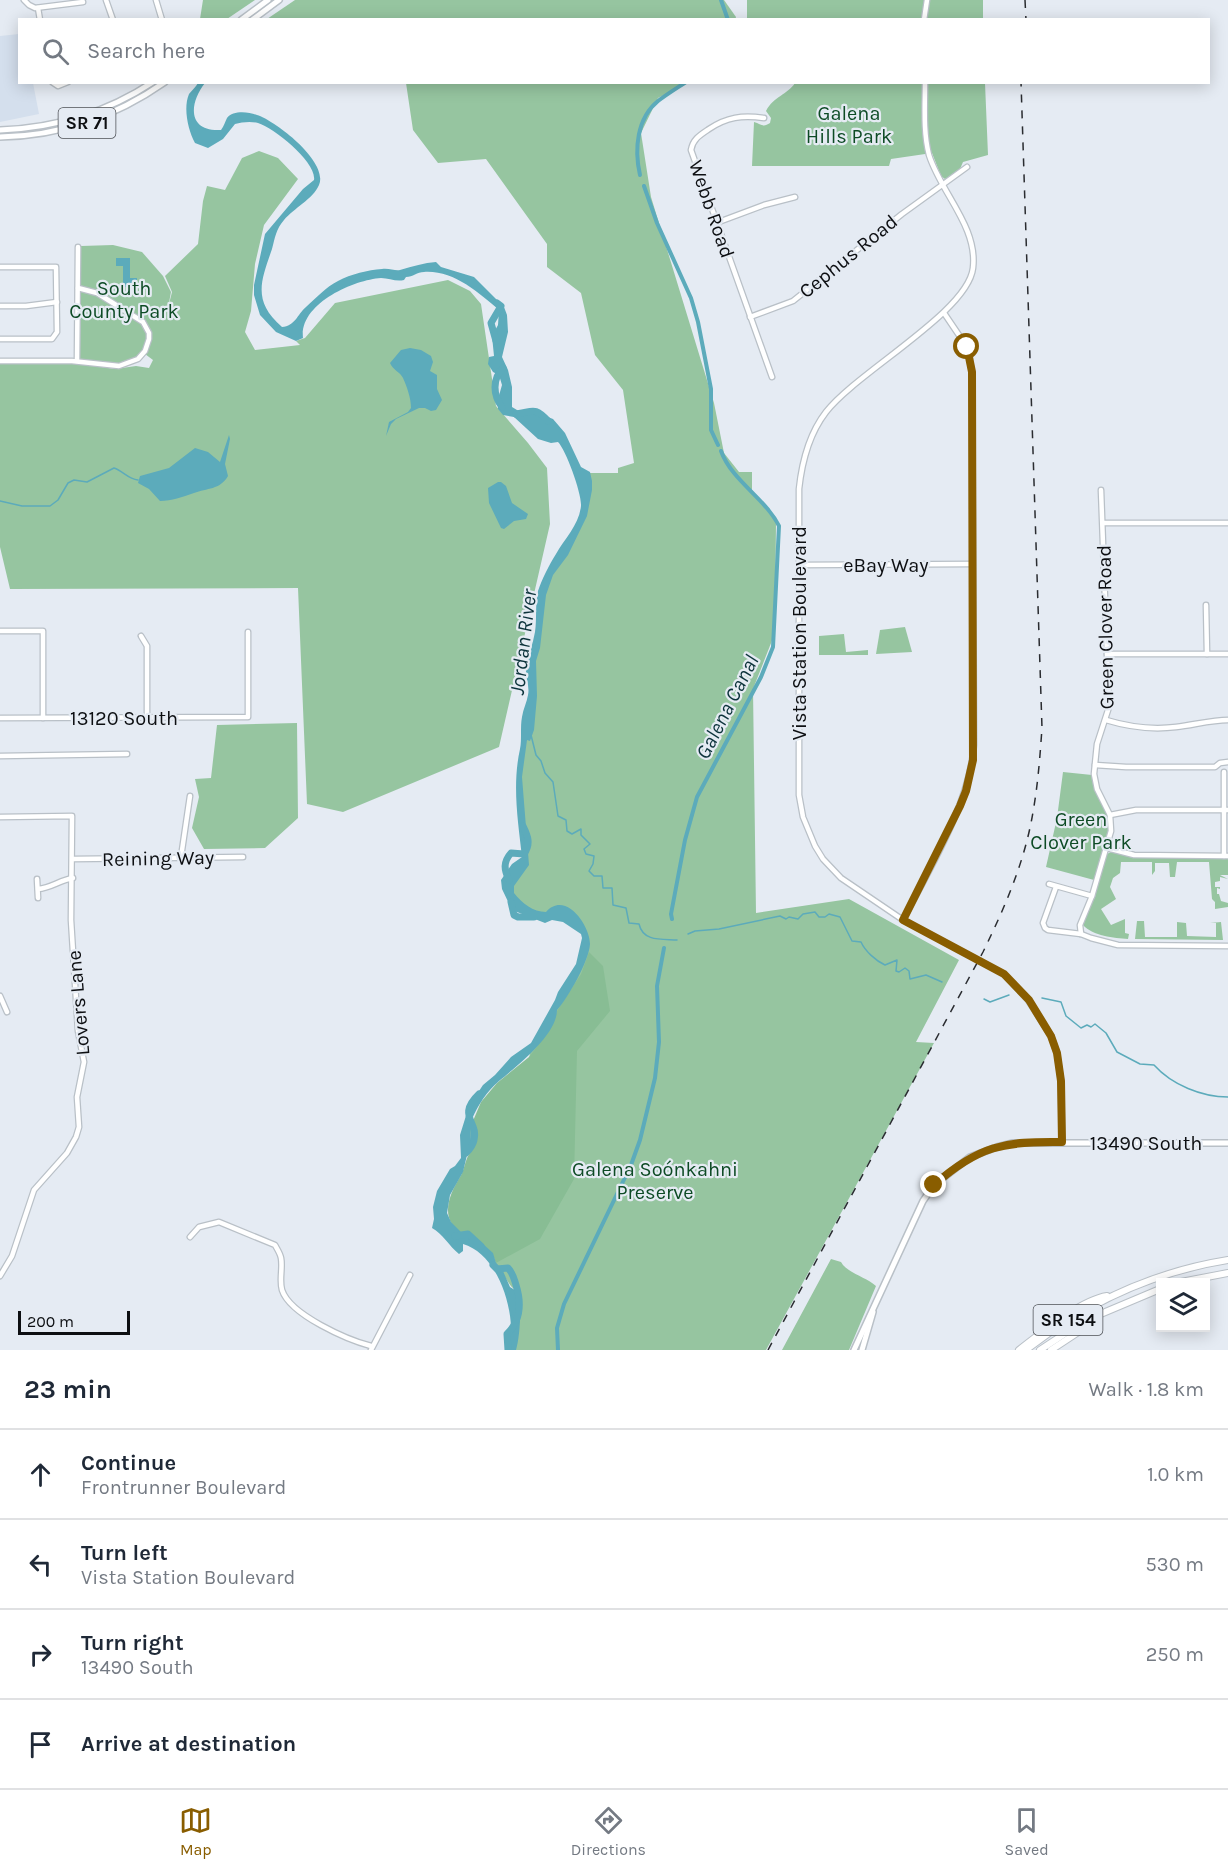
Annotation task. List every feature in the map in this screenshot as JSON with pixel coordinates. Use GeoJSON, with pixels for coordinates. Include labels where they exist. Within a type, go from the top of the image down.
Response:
{"type":"FeatureCollection","features":[{"type":"Feature","properties":{"kind":"highway","name":"SR 154"},"geometry":{"type":"LineString","coordinates":[[1026,1350],[1066,1321],[1113,1294],[1170,1272],[1228,1260]]}},
{"type":"Feature","properties":{"kind":"highway"},"geometry":{"type":"LineString","coordinates":[[1201,1278],[1228,1273]]}},
{"type":"Feature","properties":{"kind":"highway","name":"SR 154"},"geometry":{"type":"LineString","coordinates":[[1041,1350],[1071,1328],[1156,1291]]}},
{"type":"Feature","properties":{"kind":"highway"},"geometry":{"type":"LineString","coordinates":[[1019,1350],[1067,1315],[1100,1297],[1113,1294]]}},
{"type":"Feature","properties":{"kind":"highway"},"geometry":{"type":"LineString","coordinates":[[1051,1350],[1092,1323],[1094,1317]]}},
{"type":"Feature","properties":{"kind":"main road"},"geometry":{"type":"LineString","coordinates":[[244,18],[268,0]]}},
{"type":"Feature","properties":{"kind":"main road"},"geometry":{"type":"LineString","coordinates":[[255,18],[279,0]]}},
{"type":"Feature","properties":{"kind":"main road","name":"SR 71"},"geometry":{"type":"LineString","coordinates":[[0,130],[24,129],[70,121],[110,107],[150,84]]}},
{"type":"Feature","properties":{"kind":"main road","name":"SR 71"},"geometry":{"type":"LineString","coordinates":[[0,137],[39,134],[93,121],[132,103],[162,84]]}},
{"type":"Feature","properties":{"kind":"main road","name":"13490 South"},"geometry":{"type":"LineString","coordinates":[[873,1311],[923,1201],[933,1187],[959,1164],[982,1151],[1013,1143],[1228,1143]]}},
{"type":"Feature","properties":{"kind":"main road"},"geometry":{"type":"LineString","coordinates":[[854,1350],[873,1311]]}},
{"type":"Feature","properties":{"kind":"main road"},"geometry":{"type":"LineString","coordinates":[[861,1350],[871,1324],[873,1311]]}},
{"type":"Feature","properties":{"kind":"street"},"geometry":{"type":"LineString","coordinates":[[24,0],[29,5],[38,8],[84,2]]}},
{"type":"Feature","properties":{"kind":"street"},"geometry":{"type":"LineString","coordinates":[[106,0],[112,18]]}},
{"type":"Feature","properties":{"kind":"street"},"geometry":{"type":"LineString","coordinates":[[156,0],[161,18]]}},
{"type":"Feature","properties":{"kind":"street"},"geometry":{"type":"LineString","coordinates":[[924,18],[927,0]]}},
{"type":"Feature","properties":{"kind":"street"},"geometry":{"type":"LineString","coordinates":[[38,8],[40,18]]}},
{"type":"Feature","properties":{"kind":"street","name":"Vista Station Boulevard"},"geometry":{"type":"LineString","coordinates":[[924,84],[926,138],[929,154],[942,185],[966,229],[971,243],[973,271],[969,284],[944,313],[847,388],[819,422],[809,443],[800,477],[799,795],[803,817],[815,846],[841,878],[903,920],[1004,974],[1029,1000],[1051,1036],[1057,1053],[1061,1081],[1062,1142]]}},
{"type":"Feature","properties":{"kind":"street","name":"Webb Road"},"geometry":{"type":"LineString","coordinates":[[764,118],[740,116],[723,120],[696,137],[691,150],[772,377]]}},
{"type":"Feature","properties":{"kind":"street","name":"Cephus Road"},"geometry":{"type":"LineString","coordinates":[[750,317],[793,301],[902,213],[967,167]]}},
{"type":"Feature","properties":{"kind":"street"},"geometry":{"type":"LineString","coordinates":[[716,223],[764,205],[795,197]]}},
{"type":"Feature","properties":{"kind":"street"},"geometry":{"type":"LineString","coordinates":[[78,247],[78,361]]}},
{"type":"Feature","properties":{"kind":"street"},"geometry":{"type":"LineString","coordinates":[[0,267],[56,267],[57,302],[57,332],[52,339],[0,339]]}},
{"type":"Feature","properties":{"kind":"street"},"geometry":{"type":"LineString","coordinates":[[0,361],[78,361],[119,366],[133,362],[142,355],[148,346],[149,339],[149,333],[143,321],[97,293],[78,288]]}},
{"type":"Feature","properties":{"kind":"street"},"geometry":{"type":"LineString","coordinates":[[0,306],[26,306],[57,302]]}},
{"type":"Feature","properties":{"kind":"street"},"geometry":{"type":"LineString","coordinates":[[903,920],[952,824],[966,791],[974,745],[972,372],[967,347],[944,313]]}},
{"type":"Feature","properties":{"kind":"street","name":"Green Clover Road"},"geometry":{"type":"LineString","coordinates":[[1101,490],[1109,707],[1098,739],[1095,765],[1096,789],[1110,815]]}},
{"type":"Feature","properties":{"kind":"street"},"geometry":{"type":"LineString","coordinates":[[1103,523],[1228,523]]}},
{"type":"Feature","properties":{"kind":"street","name":"eBay Way"},"geometry":{"type":"LineString","coordinates":[[799,565],[972,564]]}},
{"type":"Feature","properties":{"kind":"street"},"geometry":{"type":"LineString","coordinates":[[1206,605],[1207,654]]}},
{"type":"Feature","properties":{"kind":"street"},"geometry":{"type":"LineString","coordinates":[[0,631],[43,631],[44,718]]}},
{"type":"Feature","properties":{"kind":"street","name":"13120 South"},"geometry":{"type":"LineString","coordinates":[[0,718],[248,717],[248,632]]}},
{"type":"Feature","properties":{"kind":"street"},"geometry":{"type":"LineString","coordinates":[[141,636],[147,646],[147,717]]}},
{"type":"Feature","properties":{"kind":"street"},"geometry":{"type":"LineString","coordinates":[[1107,654],[1228,654]]}},
{"type":"Feature","properties":{"kind":"street"},"geometry":{"type":"LineString","coordinates":[[1106,720],[1127,726],[1173,728],[1228,720]]}},
{"type":"Feature","properties":{"kind":"street"},"geometry":{"type":"LineString","coordinates":[[0,756],[127,754]]}},
{"type":"Feature","properties":{"kind":"street"},"geometry":{"type":"LineString","coordinates":[[1215,767],[1220,763],[1228,762]]}},
{"type":"Feature","properties":{"kind":"street"},"geometry":{"type":"LineString","coordinates":[[1095,765],[1126,768],[1215,767],[1226,772],[1226,856],[1134,855],[1107,848]]}},
{"type":"Feature","properties":{"kind":"street"},"geometry":{"type":"LineString","coordinates":[[181,857],[190,796]]}},
{"type":"Feature","properties":{"kind":"street"},"geometry":{"type":"LineString","coordinates":[[1081,934],[1080,926],[1107,848],[1111,831],[1110,815],[1136,810],[1226,810]]}},
{"type":"Feature","properties":{"kind":"street","name":"Lovers Lane"},"geometry":{"type":"LineString","coordinates":[[0,817],[72,816],[71,920],[78,1031],[84,1062],[77,1097],[78,1131],[67,1153],[34,1190],[12,1256],[0,1276]]}},
{"type":"Feature","properties":{"kind":"street","name":"Reining Way"},"geometry":{"type":"LineString","coordinates":[[73,859],[243,856]]}},
{"type":"Feature","properties":{"kind":"street"},"geometry":{"type":"LineString","coordinates":[[38,889],[49,888],[65,879],[73,878]]}},
{"type":"Feature","properties":{"kind":"street"},"geometry":{"type":"LineString","coordinates":[[37,879],[38,898]]}},
{"type":"Feature","properties":{"kind":"street"},"geometry":{"type":"LineString","coordinates":[[1049,884],[1092,896]]}},
{"type":"Feature","properties":{"kind":"street"},"geometry":{"type":"LineString","coordinates":[[1056,886],[1043,919],[1043,926],[1048,930],[1081,934],[1104,943],[1132,946],[1228,946]]}},
{"type":"Feature","properties":{"kind":"street"},"geometry":{"type":"LineString","coordinates":[[0,996],[7,1012]]}},
{"type":"Feature","properties":{"kind":"street"},"geometry":{"type":"LineString","coordinates":[[190,1237],[199,1227],[219,1222],[275,1245],[281,1257],[282,1292],[298,1312],[351,1341],[371,1348],[410,1275]]}},
{"type":"Feature","properties":{"kind":"shaded area"},"geometry":{"type":"Polygon","coordinates":[[[18,34],[18,84],[33,84],[39,114],[0,122],[0,36],[18,34]]]}},
{"type":"Feature","properties":{"kind":"green space"},"geometry":{"type":"Polygon","coordinates":[[[203,0],[255,0],[228,18],[200,18],[203,0]]]}},
{"type":"Feature","properties":{"kind":"green space"},"geometry":{"type":"Polygon","coordinates":[[[295,0],[724,0],[736,17],[736,18],[268,18],[295,0]]]}},
{"type":"Feature","properties":{"kind":"green space"},"geometry":{"type":"Polygon","coordinates":[[[747,0],[983,0],[983,18],[747,18],[747,0]]]}},
{"type":"Feature","properties":{"kind":"green space","name":"Galena Soónkahni Preserve"},"geometry":{"type":"Polygon","coordinates":[[[406,84],[686,84],[658,98],[641,133],[651,197],[714,403],[724,453],[739,472],[752,472],[752,490],[776,522],[775,633],[753,689],[756,913],[849,899],[959,960],[916,1042],[934,1043],[766,1350],[513,1350],[514,1289],[495,1263],[530,1053],[587,953],[581,923],[538,915],[513,898],[511,885],[529,848],[524,830],[520,780],[543,604],[551,571],[587,506],[589,473],[618,473],[618,468],[634,463],[623,390],[595,355],[581,293],[547,267],[547,244],[486,159],[438,163],[413,130],[406,84]]]}},
{"type":"Feature","properties":{"kind":"green space","name":"Galena Hills Park"},"geometry":{"type":"Polygon","coordinates":[[[794,84],[985,84],[988,155],[963,162],[960,169],[945,179],[941,176],[932,153],[891,159],[889,166],[752,166],[754,122],[764,125],[770,123],[771,118],[766,111],[794,84]]]}},
{"type":"Feature","properties":{"kind":"green space","name":"South County Park"},"geometry":{"type":"Polygon","coordinates":[[[259,151],[278,158],[298,179],[264,225],[255,264],[251,311],[245,332],[255,350],[300,345],[296,341],[305,338],[335,303],[448,280],[470,291],[481,304],[496,406],[547,468],[550,524],[499,747],[343,812],[307,804],[298,588],[10,589],[0,547],[0,364],[75,363],[115,369],[136,366],[149,368],[153,360],[145,354],[118,364],[80,359],[81,246],[113,245],[142,252],[163,276],[171,292],[168,308],[172,292],[165,276],[198,244],[207,186],[225,190],[242,158],[259,151]]]}},
{"type":"Feature","properties":{"kind":"green space"},"geometry":{"type":"Polygon","coordinates":[[[905,627],[912,652],[876,654],[880,630],[905,627]]]}},
{"type":"Feature","properties":{"kind":"green space"},"geometry":{"type":"Polygon","coordinates":[[[844,634],[846,652],[868,650],[868,655],[819,655],[819,636],[844,634]]]}},
{"type":"Feature","properties":{"kind":"green space"},"geometry":{"type":"Polygon","coordinates":[[[297,723],[298,818],[265,848],[204,849],[192,828],[199,797],[195,779],[211,778],[217,725],[297,723]]]}},
{"type":"Feature","properties":{"kind":"green space","name":"Green Clover Park"},"geometry":{"type":"Polygon","coordinates":[[[1063,772],[1092,775],[1094,786],[1107,815],[1107,839],[1094,880],[1046,867],[1057,818],[1063,772]]]}},
{"type":"Feature","properties":{"kind":"green space"},"geometry":{"type":"Polygon","coordinates":[[[1111,852],[1134,858],[1228,858],[1228,875],[1220,875],[1228,879],[1220,877],[1220,881],[1215,882],[1215,887],[1220,887],[1220,889],[1217,888],[1217,894],[1221,901],[1228,903],[1228,907],[1215,909],[1209,862],[1177,862],[1175,877],[1170,877],[1169,863],[1155,863],[1155,871],[1152,875],[1152,862],[1121,862],[1120,873],[1113,878],[1110,887],[1116,899],[1101,909],[1111,925],[1125,919],[1125,933],[1129,934],[1128,939],[1092,932],[1083,925],[1107,854],[1111,852]]]}},
{"type":"Feature","properties":{"kind":"green space"},"geometry":{"type":"Polygon","coordinates":[[[1137,921],[1144,921],[1145,937],[1177,937],[1177,922],[1186,923],[1187,936],[1216,937],[1216,923],[1210,923],[1221,922],[1223,940],[1135,939],[1137,921]]]}},
{"type":"Feature","properties":{"kind":"green space"},"geometry":{"type":"Polygon","coordinates":[[[589,952],[603,966],[610,1011],[577,1051],[574,1179],[540,1239],[496,1263],[488,1250],[457,1230],[449,1217],[449,1201],[471,1152],[470,1128],[481,1102],[497,1083],[529,1057],[539,1044],[581,974],[589,952]]]}},
{"type":"Feature","properties":{"kind":"green space"},"geometry":{"type":"Polygon","coordinates":[[[831,1259],[841,1262],[848,1269],[876,1286],[849,1350],[782,1350],[831,1259]]]}},
{"type":"Feature","properties":{"kind":"water"},"geometry":{"type":"Polygon","coordinates":[[[197,84],[204,84],[194,107],[194,115],[202,126],[221,130],[230,115],[246,113],[257,115],[288,134],[309,154],[316,165],[320,176],[319,185],[279,227],[262,281],[266,308],[282,327],[293,322],[329,286],[371,270],[400,270],[436,262],[441,267],[474,277],[504,307],[507,315],[508,332],[502,357],[512,387],[512,407],[522,413],[535,412],[553,419],[565,433],[581,467],[590,472],[592,490],[587,516],[568,555],[553,575],[546,595],[540,648],[536,661],[537,696],[534,730],[530,741],[527,740],[522,777],[529,865],[514,886],[514,893],[532,909],[546,912],[553,906],[561,905],[575,913],[589,936],[589,951],[577,979],[557,1010],[555,1020],[543,1040],[491,1089],[477,1109],[471,1123],[471,1152],[467,1155],[463,1172],[450,1195],[447,1213],[451,1222],[464,1235],[482,1243],[493,1253],[510,1287],[518,1292],[520,1321],[516,1350],[506,1350],[511,1330],[510,1315],[504,1290],[492,1266],[474,1249],[463,1244],[463,1251],[459,1254],[432,1228],[433,1207],[437,1191],[450,1169],[461,1158],[460,1135],[469,1106],[483,1085],[511,1057],[531,1043],[576,964],[582,938],[581,934],[563,922],[552,920],[545,923],[512,910],[502,889],[501,880],[512,864],[522,857],[516,803],[516,776],[521,745],[521,721],[528,692],[526,668],[535,632],[538,591],[551,563],[578,519],[581,506],[579,492],[569,463],[558,442],[551,443],[538,439],[514,417],[503,415],[498,409],[502,385],[499,375],[493,372],[488,364],[489,357],[494,356],[492,336],[498,325],[499,310],[455,278],[435,272],[424,272],[398,281],[381,278],[356,283],[330,296],[319,305],[304,326],[303,338],[296,341],[276,332],[260,315],[254,295],[265,234],[303,189],[314,180],[313,173],[302,155],[284,138],[258,123],[235,124],[223,139],[208,148],[195,143],[186,112],[189,94],[197,84]]]}},
{"type":"Feature","properties":{"kind":"water"},"geometry":{"type":"Polygon","coordinates":[[[116,258],[130,258],[130,278],[137,278],[137,287],[123,287],[123,266],[116,266],[116,258]]]}},
{"type":"Feature","properties":{"kind":"water"},"geometry":{"type":"Polygon","coordinates":[[[410,348],[421,350],[431,356],[433,362],[430,371],[437,375],[437,389],[442,400],[436,410],[419,408],[396,419],[386,436],[389,422],[411,408],[403,378],[390,363],[401,350],[410,348]]]}},
{"type":"Feature","properties":{"kind":"water"},"geometry":{"type":"Polygon","coordinates":[[[229,435],[225,464],[228,476],[221,484],[177,499],[160,501],[149,489],[138,483],[140,476],[169,468],[195,448],[208,452],[220,462],[229,435]]]}},
{"type":"Feature","properties":{"kind":"water"},"geometry":{"type":"Polygon","coordinates":[[[498,482],[506,486],[512,503],[528,514],[526,519],[514,521],[504,529],[501,528],[489,503],[488,488],[498,482]]]}},
{"type":"Feature","properties":{"kind":"waterway","name":"Galena Canal"},"geometry":{"type":"LineString","coordinates":[[721,0],[727,18]]}},
{"type":"Feature","properties":{"kind":"waterway","name":"Galena Canal"},"geometry":{"type":"LineString","coordinates":[[640,175],[637,155],[641,125],[645,116],[658,101],[683,84]]}},
{"type":"Feature","properties":{"kind":"waterway","name":"Galena Canal"},"geometry":{"type":"LineString","coordinates":[[644,186],[657,223],[691,298],[698,322],[711,389],[711,430],[718,445]]}},
{"type":"Feature","properties":{"kind":"waterway","name":"Jordan River"},"geometry":{"type":"LineString","coordinates":[[496,341],[491,323],[501,306],[497,303]]}},
{"type":"Feature","properties":{"kind":"waterway","name":"Jordan River"},"geometry":{"type":"LineString","coordinates":[[502,407],[497,397],[495,382],[503,368]]}},
{"type":"Feature","properties":{"kind":"waterway","name":"Jordan River"},"geometry":{"type":"LineString","coordinates":[[516,414],[536,412],[548,421]]}},
{"type":"Feature","properties":{"kind":"waterway","name":"Galena Canal"},"geometry":{"type":"LineString","coordinates":[[672,919],[685,840],[697,797],[761,677],[773,647],[779,526],[766,507],[740,481],[721,451]]}},
{"type":"Feature","properties":{"kind":"waterway"},"geometry":{"type":"LineString","coordinates":[[0,501],[22,506],[50,506],[58,500],[68,483],[74,480],[87,482],[114,468],[138,480]]}},
{"type":"Feature","properties":{"kind":"waterway"},"geometry":{"type":"LineString","coordinates":[[531,735],[536,755],[545,773],[553,782],[558,816],[566,820],[567,831],[572,834],[581,829],[581,835],[590,844],[584,849],[586,854],[594,856],[589,871],[594,876],[602,876],[603,888],[612,888],[613,905],[626,908],[629,923],[639,924],[641,930],[649,937],[677,940]]}},
{"type":"Feature","properties":{"kind":"waterway","name":"Jordan River"},"geometry":{"type":"LineString","coordinates":[[509,880],[505,866],[508,856],[511,853],[524,854],[528,847],[523,826]]}},
{"type":"Feature","properties":{"kind":"waterway","name":"Jordan River"},"geometry":{"type":"LineString","coordinates":[[511,902],[514,915],[534,917]]}},
{"type":"Feature","properties":{"kind":"waterway"},"geometry":{"type":"LineString","coordinates":[[688,934],[780,916],[786,919],[789,917],[798,919],[803,914],[815,912],[819,917],[829,914],[840,917],[852,941],[861,942],[868,952],[885,965],[897,960],[896,971],[899,972],[905,968],[909,971],[910,979],[926,975],[942,982]]}},
{"type":"Feature","properties":{"kind":"waterway","name":"Galena Canal"},"geometry":{"type":"LineString","coordinates":[[558,1350],[557,1328],[564,1304],[631,1165],[640,1140],[655,1078],[659,1042],[657,986],[664,948]]}},
{"type":"Feature","properties":{"kind":"waterway"},"geometry":{"type":"LineString","coordinates":[[984,999],[990,1002],[1009,995]]}},
{"type":"Feature","properties":{"kind":"waterway"},"geometry":{"type":"LineString","coordinates":[[1042,998],[1061,1002],[1066,1016],[1081,1028],[1095,1024],[1106,1033],[1117,1052],[1140,1064],[1154,1065],[1178,1084],[1208,1095],[1228,1097]]}},
{"type":"Feature","properties":{"kind":"waterway","name":"Jordan River"},"geometry":{"type":"LineString","coordinates":[[466,1153],[473,1144],[475,1134],[469,1108],[479,1094]]}},
{"type":"Feature","properties":{"kind":"waterway","name":"Jordan River"},"geometry":{"type":"LineString","coordinates":[[455,1236],[468,1234],[481,1246]]}},
{"type":"Feature","properties":{"kind":"waterway","name":"Jordan River"},"geometry":{"type":"LineString","coordinates":[[493,1265],[497,1269],[508,1268],[518,1292],[518,1317],[507,1334],[508,1350]]}},
{"type":"Feature","properties":{"kind":"railway"},"geometry":{"type":"LineString","coordinates":[[1025,0],[1026,18]]}},
{"type":"Feature","properties":{"kind":"railway"},"geometry":{"type":"LineString","coordinates":[[768,1350],[983,952],[1013,883],[1029,830],[1040,760],[1042,728],[1021,84]]}},
{"type":"Feature","properties":{"kind":"route"},"geometry":{"type":"LineString","coordinates":[[934,1185],[959,1164],[982,1151],[1013,1143],[1062,1142],[1061,1081],[1057,1053],[1051,1036],[1029,1000],[1004,974],[903,920],[960,806],[973,760],[972,372],[967,347]]}}]}
